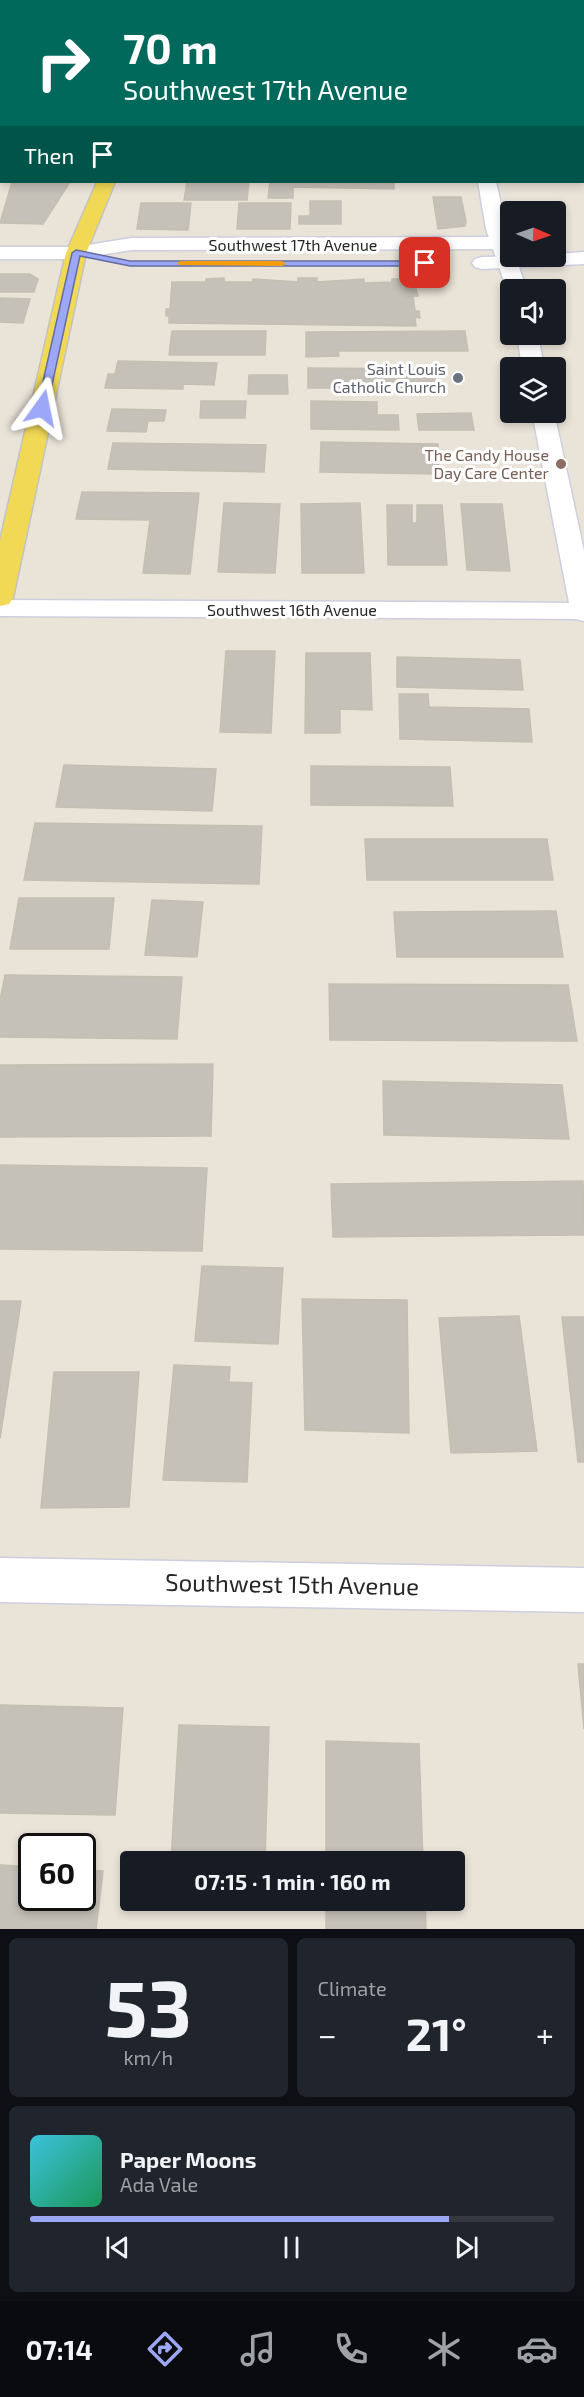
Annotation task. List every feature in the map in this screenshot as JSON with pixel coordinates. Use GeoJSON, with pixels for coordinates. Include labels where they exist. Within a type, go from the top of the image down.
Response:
{"type":"FeatureCollection","features":[{"type":"Feature","properties":{"kind":"main road"},"geometry":{"type":"LineString","coordinates":[[0,597],[76,253],[106,183]]}},
{"type":"Feature","properties":{"kind":"street"},"geometry":{"type":"LineString","coordinates":[[487,183],[500,228]]}},
{"type":"Feature","properties":{"kind":"street"},"geometry":{"type":"LineString","coordinates":[[566,242],[584,242]]}},
{"type":"Feature","properties":{"kind":"street","name":"Southwest 17th Avenue"},"geometry":{"type":"LineString","coordinates":[[76,253],[131,244],[500,249]]}},
{"type":"Feature","properties":{"kind":"street","name":"Southwest 17th Avenue"},"geometry":{"type":"LineString","coordinates":[[460,263],[500,251]]}},
{"type":"Feature","properties":{"kind":"street","name":"Southwest 17th Avenue"},"geometry":{"type":"LineString","coordinates":[[0,253],[76,253],[141,263]]}},
{"type":"Feature","properties":{"kind":"street","name":"Southwest 17th Avenue"},"geometry":{"type":"LineString","coordinates":[[566,256],[584,258]]}},
{"type":"Feature","properties":{"kind":"street"},"geometry":{"type":"LineString","coordinates":[[545,423],[584,612]]}},
{"type":"Feature","properties":{"kind":"street","name":"Southwest 16th Avenue"},"geometry":{"type":"LineString","coordinates":[[0,608],[584,612]]}},
{"type":"Feature","properties":{"kind":"street","name":"Southwest 15th Avenue"},"geometry":{"type":"LineString","coordinates":[[0,1580],[584,1590]]}},
{"type":"Feature","properties":{"kind":"building"},"geometry":{"type":"Polygon","coordinates":[[[12,183],[69,183],[43,224],[0,223],[12,183]]]}},
{"type":"Feature","properties":{"kind":"building"},"geometry":{"type":"Polygon","coordinates":[[[187,183],[249,183],[247,200],[184,200],[187,183]]]}},
{"type":"Feature","properties":{"kind":"building"},"geometry":{"type":"Polygon","coordinates":[[[270,183],[394,183],[394,189],[293,187],[293,198],[268,198],[270,183]]]}},
{"type":"Feature","properties":{"kind":"building"},"geometry":{"type":"Polygon","coordinates":[[[433,197],[461,197],[465,226],[438,229],[433,197]]]}},
{"type":"Feature","properties":{"kind":"building"},"geometry":{"type":"Polygon","coordinates":[[[310,201],[341,201],[341,224],[299,224],[299,216],[310,216],[310,201]]]}},
{"type":"Feature","properties":{"kind":"building"},"geometry":{"type":"Polygon","coordinates":[[[141,203],[191,203],[188,230],[137,229],[141,203]]]}},
{"type":"Feature","properties":{"kind":"building"},"geometry":{"type":"Polygon","coordinates":[[[239,203],[291,203],[290,229],[237,229],[239,203]]]}},
{"type":"Feature","properties":{"kind":"building"},"geometry":{"type":"Polygon","coordinates":[[[0,274],[30,274],[38,279],[34,292],[0,292],[0,274]]]}},
{"type":"Feature","properties":{"kind":"building"},"geometry":{"type":"Polygon","coordinates":[[[224,278],[224,282],[253,282],[253,279],[298,282],[298,278],[317,278],[317,282],[364,279],[364,283],[409,279],[411,289],[416,289],[418,296],[413,296],[415,311],[419,311],[420,318],[415,317],[416,326],[169,323],[166,309],[170,309],[172,282],[206,282],[206,279],[224,278]]]}},
{"type":"Feature","properties":{"kind":"building"},"geometry":{"type":"Polygon","coordinates":[[[0,298],[30,299],[23,323],[0,322],[0,298]]]}},
{"type":"Feature","properties":{"kind":"building"},"geometry":{"type":"Polygon","coordinates":[[[172,331],[266,331],[265,355],[169,355],[172,331]]]}},
{"type":"Feature","properties":{"kind":"building"},"geometry":{"type":"Polygon","coordinates":[[[465,331],[468,351],[338,351],[339,356],[306,357],[306,332],[465,331]]]}},
{"type":"Feature","properties":{"kind":"building"},"geometry":{"type":"Polygon","coordinates":[[[118,361],[217,363],[214,385],[183,384],[183,389],[105,388],[108,374],[115,374],[118,361]]]}},
{"type":"Feature","properties":{"kind":"building"},"geometry":{"type":"Polygon","coordinates":[[[308,368],[434,369],[436,388],[308,388],[308,368]]]}},
{"type":"Feature","properties":{"kind":"building"},"geometry":{"type":"Polygon","coordinates":[[[249,375],[287,375],[288,394],[248,394],[249,375]]]}},
{"type":"Feature","properties":{"kind":"building"},"geometry":{"type":"Polygon","coordinates":[[[201,401],[246,401],[245,418],[200,418],[201,401]]]}},
{"type":"Feature","properties":{"kind":"building"},"geometry":{"type":"Polygon","coordinates":[[[311,401],[377,402],[377,415],[398,415],[399,430],[311,429],[311,401]]]}},
{"type":"Feature","properties":{"kind":"building"},"geometry":{"type":"Polygon","coordinates":[[[112,409],[166,410],[164,421],[148,421],[146,432],[107,431],[112,409]]]}},
{"type":"Feature","properties":{"kind":"building"},"geometry":{"type":"Polygon","coordinates":[[[471,413],[474,430],[419,430],[417,414],[471,413]]]}},
{"type":"Feature","properties":{"kind":"building"},"geometry":{"type":"Polygon","coordinates":[[[321,442],[438,444],[439,474],[320,472],[321,442]]]}},
{"type":"Feature","properties":{"kind":"building"},"geometry":{"type":"Polygon","coordinates":[[[113,443],[266,445],[264,472],[108,469],[113,443]]]}},
{"type":"Feature","properties":{"kind":"building"},"geometry":{"type":"Polygon","coordinates":[[[82,492],[199,493],[190,574],[143,573],[150,520],[76,519],[82,492]]]}},
{"type":"Feature","properties":{"kind":"building"},"geometry":{"type":"Polygon","coordinates":[[[224,503],[280,504],[275,573],[218,572],[224,503]]]}},
{"type":"Feature","properties":{"kind":"building"},"geometry":{"type":"Polygon","coordinates":[[[360,503],[364,573],[302,573],[301,504],[360,503]]]}},
{"type":"Feature","properties":{"kind":"building"},"geometry":{"type":"Polygon","coordinates":[[[461,504],[502,504],[510,571],[467,570],[461,504]]]}},
{"type":"Feature","properties":{"kind":"building"},"geometry":{"type":"Polygon","coordinates":[[[387,505],[412,505],[412,523],[417,523],[417,505],[442,505],[447,565],[388,565],[387,505]]]}},
{"type":"Feature","properties":{"kind":"building"},"geometry":{"type":"Polygon","coordinates":[[[226,651],[275,651],[271,733],[220,732],[226,651]]]}},
{"type":"Feature","properties":{"kind":"building"},"geometry":{"type":"Polygon","coordinates":[[[306,653],[370,653],[372,710],[340,709],[340,733],[305,733],[306,653]]]}},
{"type":"Feature","properties":{"kind":"building"},"geometry":{"type":"Polygon","coordinates":[[[397,657],[520,660],[523,690],[397,687],[397,657]]]}},
{"type":"Feature","properties":{"kind":"building"},"geometry":{"type":"Polygon","coordinates":[[[399,694],[428,694],[429,707],[529,709],[532,742],[400,739],[399,694]]]}},
{"type":"Feature","properties":{"kind":"building"},"geometry":{"type":"Polygon","coordinates":[[[64,765],[216,769],[212,811],[56,807],[64,765]]]}},
{"type":"Feature","properties":{"kind":"building"},"geometry":{"type":"Polygon","coordinates":[[[311,766],[450,767],[453,806],[311,805],[311,766]]]}},
{"type":"Feature","properties":{"kind":"building"},"geometry":{"type":"Polygon","coordinates":[[[35,823],[262,826],[259,884],[24,880],[35,823]]]}},
{"type":"Feature","properties":{"kind":"building"},"geometry":{"type":"Polygon","coordinates":[[[365,839],[547,839],[553,880],[367,880],[365,839]]]}},
{"type":"Feature","properties":{"kind":"building"},"geometry":{"type":"Polygon","coordinates":[[[19,898],[114,898],[109,949],[10,949],[19,898]]]}},
{"type":"Feature","properties":{"kind":"building"},"geometry":{"type":"Polygon","coordinates":[[[152,900],[203,902],[197,957],[145,955],[152,900]]]}},
{"type":"Feature","properties":{"kind":"building"},"geometry":{"type":"Polygon","coordinates":[[[556,911],[563,957],[397,957],[394,912],[556,911]]]}},
{"type":"Feature","properties":{"kind":"building"},"geometry":{"type":"Polygon","coordinates":[[[5,975],[182,977],[177,1039],[0,1037],[0,1001],[5,975]]]}},
{"type":"Feature","properties":{"kind":"building"},"geometry":{"type":"Polygon","coordinates":[[[329,984],[568,985],[577,1041],[330,1040],[329,984]]]}},
{"type":"Feature","properties":{"kind":"building"},"geometry":{"type":"Polygon","coordinates":[[[213,1064],[211,1136],[0,1137],[0,1065],[213,1064]]]}},
{"type":"Feature","properties":{"kind":"building"},"geometry":{"type":"Polygon","coordinates":[[[383,1081],[562,1085],[569,1139],[384,1135],[383,1081]]]}},
{"type":"Feature","properties":{"kind":"building"},"geometry":{"type":"Polygon","coordinates":[[[0,1165],[207,1168],[202,1251],[0,1249],[0,1165]]]}},
{"type":"Feature","properties":{"kind":"building"},"geometry":{"type":"Polygon","coordinates":[[[583,1181],[584,1235],[333,1237],[331,1184],[583,1181]]]}},
{"type":"Feature","properties":{"kind":"building"},"geometry":{"type":"Polygon","coordinates":[[[202,1266],[283,1268],[278,1344],[195,1341],[202,1266]]]}},
{"type":"Feature","properties":{"kind":"building"},"geometry":{"type":"Polygon","coordinates":[[[302,1299],[407,1300],[409,1433],[305,1430],[302,1299]]]}},
{"type":"Feature","properties":{"kind":"building"},"geometry":{"type":"Polygon","coordinates":[[[0,1301],[21,1301],[0,1439],[0,1301]]]}},
{"type":"Feature","properties":{"kind":"building"},"geometry":{"type":"Polygon","coordinates":[[[519,1316],[537,1451],[451,1453],[439,1318],[519,1316]]]}},
{"type":"Feature","properties":{"kind":"building"},"geometry":{"type":"Polygon","coordinates":[[[562,1317],[584,1317],[584,1462],[578,1462],[562,1317]]]}},
{"type":"Feature","properties":{"kind":"building"},"geometry":{"type":"Polygon","coordinates":[[[174,1365],[230,1367],[229,1382],[252,1383],[247,1482],[163,1480],[174,1365]]]}},
{"type":"Feature","properties":{"kind":"building"},"geometry":{"type":"Polygon","coordinates":[[[54,1372],[139,1372],[129,1507],[41,1508],[54,1372]]]}},
{"type":"Feature","properties":{"kind":"building"},"geometry":{"type":"Polygon","coordinates":[[[578,1664],[584,1664],[584,1729],[578,1664]]]}},
{"type":"Feature","properties":{"kind":"building"},"geometry":{"type":"Polygon","coordinates":[[[0,1705],[123,1708],[115,1815],[0,1813],[0,1705]]]}},
{"type":"Feature","properties":{"kind":"building"},"geometry":{"type":"Polygon","coordinates":[[[179,1725],[269,1727],[265,1851],[172,1851],[179,1725]]]}},
{"type":"Feature","properties":{"kind":"building"},"geometry":{"type":"Polygon","coordinates":[[[326,1741],[419,1744],[423,1851],[326,1851],[326,1741]]]}},
{"type":"Feature","properties":{"kind":"building"},"geometry":{"type":"Polygon","coordinates":[[[0,1865],[18,1866],[18,1911],[96,1911],[96,1871],[103,1871],[96,1929],[0,1929],[0,1865]]]}},
{"type":"Feature","properties":{"kind":"building"},"geometry":{"type":"Polygon","coordinates":[[[326,1911],[425,1911],[426,1929],[326,1929],[326,1911]]]}},
{"type":"Feature","properties":{"kind":"slow traffic"},"geometry":{"type":"LineString","coordinates":[[181,263],[282,264]]}},
{"type":"Feature","properties":{"kind":"place","name":"Saint Louis Catholic Church"},"geometry":{"type":"Point","coordinates":[458,378]}},
{"type":"Feature","properties":{"kind":"place","name":"The Candy House Day Care Center"},"geometry":{"type":"Point","coordinates":[561,464]}},
{"type":"Feature","properties":{"kind":"route"},"geometry":{"type":"LineString","coordinates":[[42,408],[76,253],[130,263],[425,263]]}}]}
